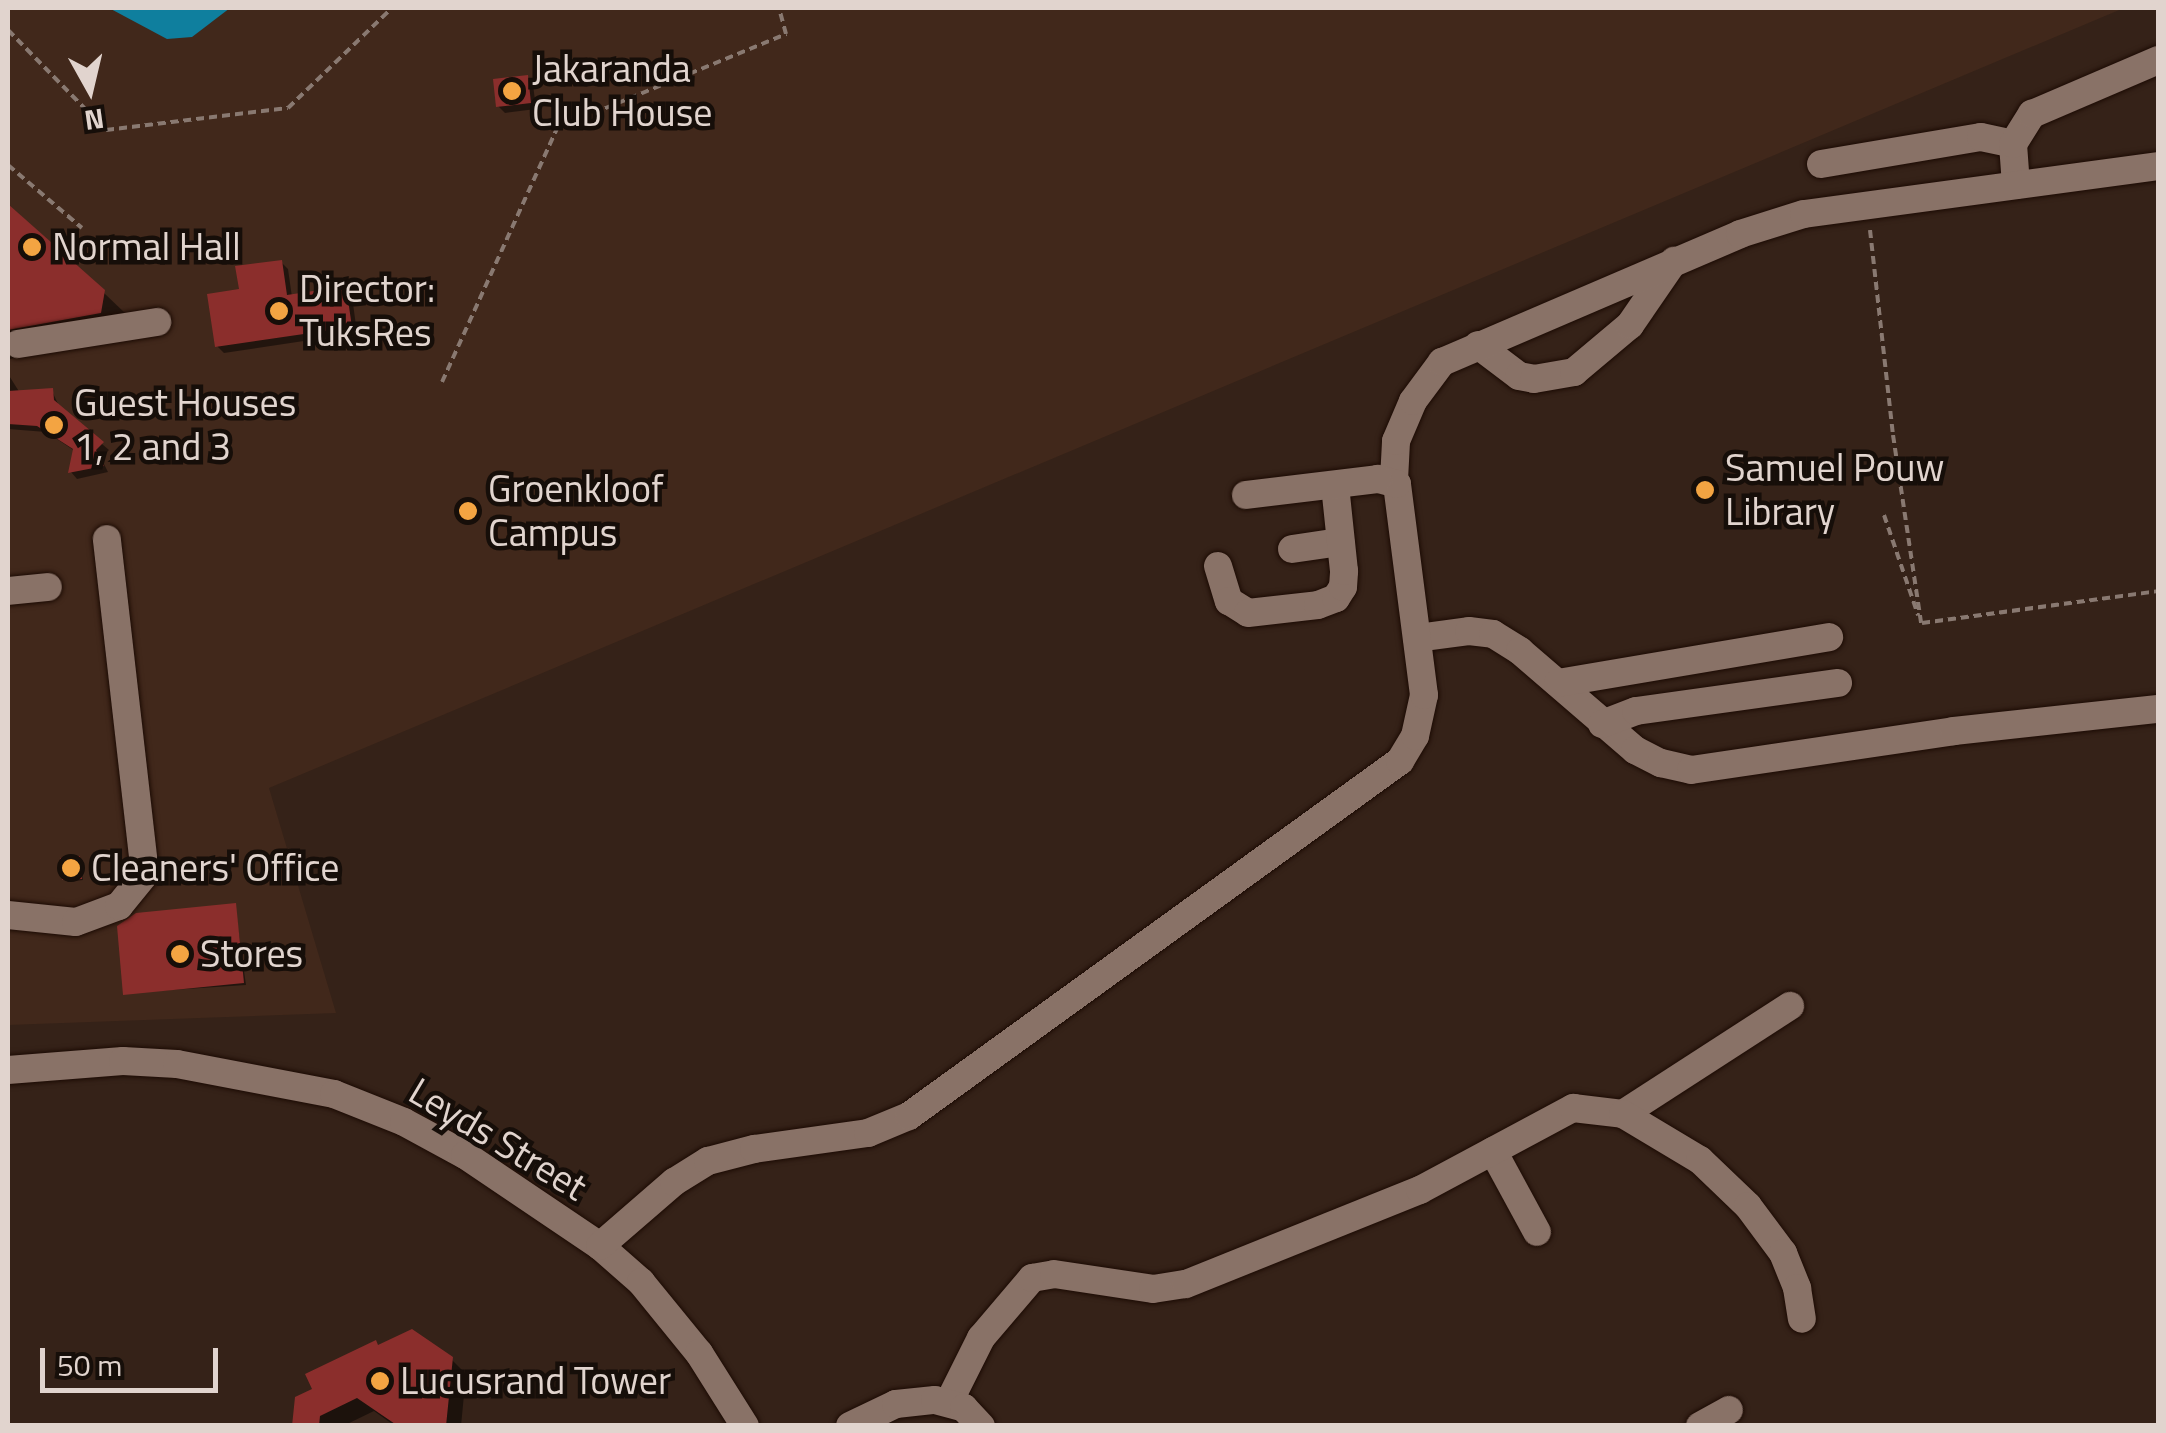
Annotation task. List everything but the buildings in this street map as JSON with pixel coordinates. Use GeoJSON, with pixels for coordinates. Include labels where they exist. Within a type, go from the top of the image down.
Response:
{"type":"FeatureCollection","features":[{"type":"Feature","properties":{"kind":"street"},"geometry":{"type":"LineString","coordinates":[[2016,185],[2013,144],[2021,126],[2037,111],[2158,60]]}},
{"type":"Feature","properties":{"kind":"street"},"geometry":{"type":"LineString","coordinates":[[1821,164],[1981,137],[2013,144]]}},
{"type":"Feature","properties":{"kind":"street"},"geometry":{"type":"LineString","coordinates":[[600,1246],[674,1182],[708,1161],[754,1149],[868,1132],[909,1116],[1385,776],[1407,752],[1422,715],[1424,682],[1400,496],[1394,480],[1396,442],[1422,383],[1442,362],[1770,222],[2158,166]]}},
{"type":"Feature","properties":{"kind":"street"},"geometry":{"type":"LineString","coordinates":[[1478,345],[1518,376],[1534,379],[1574,372],[1630,326],[1674,261]]}},
{"type":"Feature","properties":{"kind":"street"},"geometry":{"type":"LineString","coordinates":[[18,344],[157,322]]}},
{"type":"Feature","properties":{"kind":"street"},"geometry":{"type":"LineString","coordinates":[[1246,496],[1394,480]]}},
{"type":"Feature","properties":{"kind":"street"},"geometry":{"type":"LineString","coordinates":[[1218,566],[1228,601],[1241,610],[1263,614],[1336,598],[1343,587],[1335,486]]}},
{"type":"Feature","properties":{"kind":"street"},"geometry":{"type":"LineString","coordinates":[[8,902],[78,911],[118,895],[132,878],[97,536],[145,874],[119,906],[76,922],[8,914]]}},
{"type":"Feature","properties":{"kind":"street"},"geometry":{"type":"LineString","coordinates":[[1292,549],[1340,542]]}},
{"type":"Feature","properties":{"kind":"street"},"geometry":{"type":"LineString","coordinates":[[8,591],[48,586]]}},
{"type":"Feature","properties":{"kind":"street"},"geometry":{"type":"LineString","coordinates":[[1417,638],[1469,632],[1493,634],[1558,683],[1635,750],[1661,763],[1700,770],[1954,731],[2158,708]]}},
{"type":"Feature","properties":{"kind":"street"},"geometry":{"type":"LineString","coordinates":[[1558,683],[1829,637]]}},
{"type":"Feature","properties":{"kind":"street"},"geometry":{"type":"LineString","coordinates":[[1602,724],[1636,710],[1838,682]]}},
{"type":"Feature","properties":{"kind":"street"},"geometry":{"type":"LineString","coordinates":[[1623,1114],[1790,1006]]}},
{"type":"Feature","properties":{"kind":"street","name":"Leyds Street"},"geometry":{"type":"LineString","coordinates":[[8,1070],[123,1061],[177,1064],[334,1094],[465,1155],[600,1246],[641,1282],[682,1329],[745,1426]]}},
{"type":"Feature","properties":{"kind":"street"},"geometry":{"type":"LineString","coordinates":[[949,1402],[982,1338],[1032,1278],[1054,1274],[1153,1290],[1186,1284],[1420,1190],[1572,1108],[1623,1114],[1700,1160],[1748,1206],[1782,1253],[1797,1288],[1802,1319]]}},
{"type":"Feature","properties":{"kind":"street"},"geometry":{"type":"LineString","coordinates":[[1493,1150],[1537,1232]]}},
{"type":"Feature","properties":{"kind":"street"},"geometry":{"type":"LineString","coordinates":[[850,1426],[896,1404],[949,1402],[981,1426]]}},
{"type":"Feature","properties":{"kind":"street"},"geometry":{"type":"LineString","coordinates":[[1700,1426],[1729,1410]]}},
{"type":"Feature","properties":{"kind":"path"},"geometry":{"type":"LineString","coordinates":[[8,30],[106,130],[288,108],[392,8]]}},
{"type":"Feature","properties":{"kind":"path"},"geometry":{"type":"LineString","coordinates":[[442,382],[556,128],[786,34],[779,8]]}},
{"type":"Feature","properties":{"kind":"path"},"geometry":{"type":"LineString","coordinates":[[8,165],[82,228]]}},
{"type":"Feature","properties":{"kind":"path"},"geometry":{"type":"LineString","coordinates":[[1867,205],[1893,435],[1921,623]]}},
{"type":"Feature","properties":{"kind":"path"},"geometry":{"type":"LineString","coordinates":[[1884,515],[1921,623]]}},
{"type":"Feature","properties":{"kind":"path"},"geometry":{"type":"LineString","coordinates":[[1921,623],[2158,591]]}},
{"type":"Feature","properties":{"kind":"shaded area","name":"Groenkloof Campus"},"geometry":{"type":"Polygon","coordinates":[[[8,8],[2124,8],[269,788],[336,1013],[8,1025],[8,8]]]}},
{"type":"Feature","properties":{"kind":"water"},"geometry":{"type":"Polygon","coordinates":[[[109,8],[230,8],[192,37],[167,39],[109,8]]]}},
{"type":"Feature","properties":{"kind":"place","name":"Jakaranda Club House"},"geometry":{"type":"Point","coordinates":[512,91]}},
{"type":"Feature","properties":{"kind":"place","name":"Normal Hall"},"geometry":{"type":"Point","coordinates":[32,247]}},
{"type":"Feature","properties":{"kind":"place","name":"Director: TuksRes"},"geometry":{"type":"Point","coordinates":[279,311]}},
{"type":"Feature","properties":{"kind":"place","name":"Guest Houses 1, 2 and 3"},"geometry":{"type":"Point","coordinates":[54,425]}},
{"type":"Feature","properties":{"kind":"place","name":"Samuel Pouw Library"},"geometry":{"type":"Point","coordinates":[1705,490]}},
{"type":"Feature","properties":{"kind":"place","name":"Groenkloof Campus"},"geometry":{"type":"Point","coordinates":[468,511]}},
{"type":"Feature","properties":{"kind":"place","name":"Cleaners' Office"},"geometry":{"type":"Point","coordinates":[71,868]}},
{"type":"Feature","properties":{"kind":"place","name":"Stores"},"geometry":{"type":"Point","coordinates":[180,954]}},
{"type":"Feature","properties":{"kind":"place","name":"Lucusrand Tower"},"geometry":{"type":"Point","coordinates":[380,1381]}}]}
